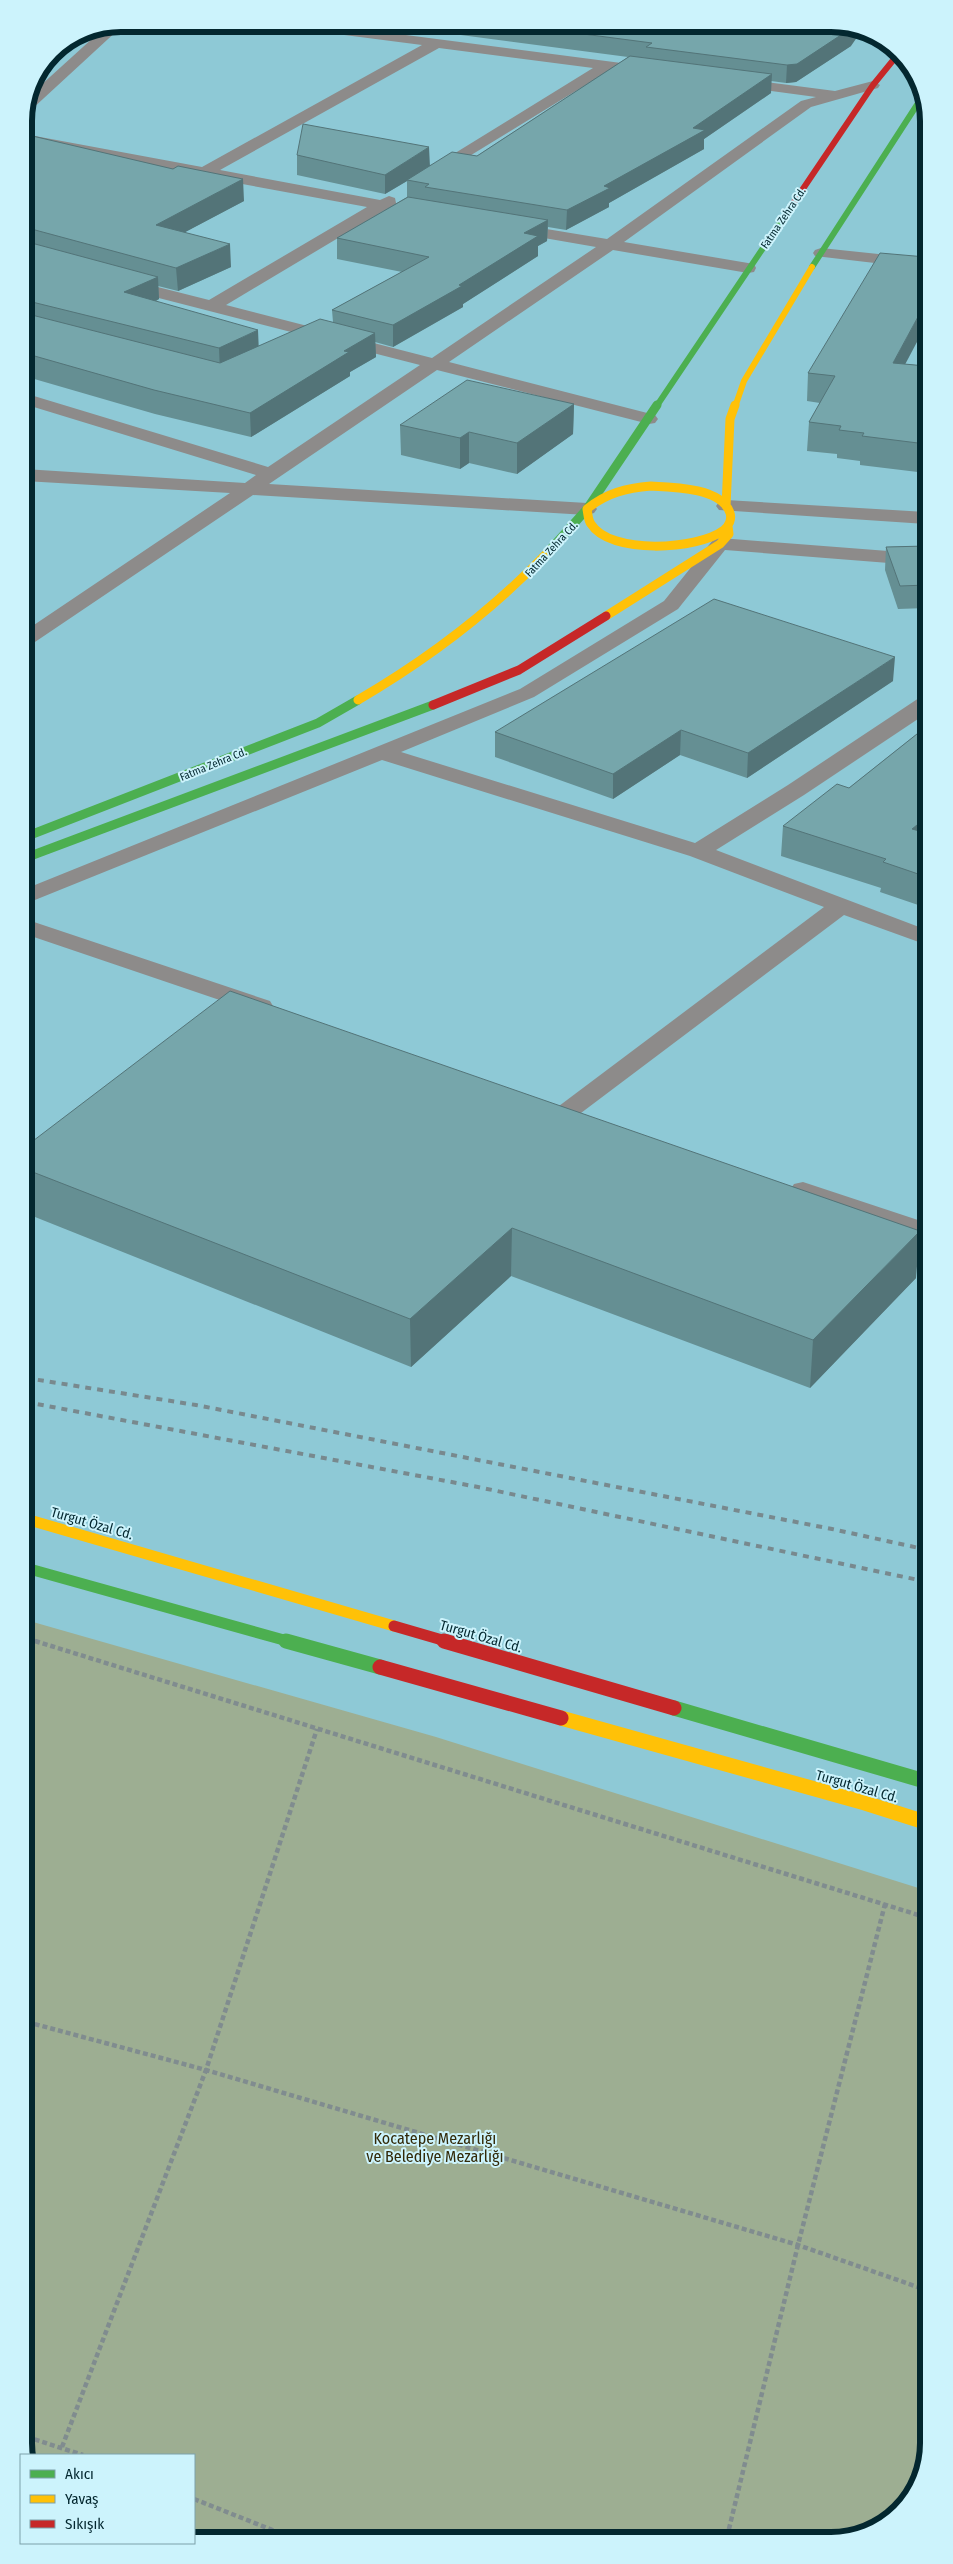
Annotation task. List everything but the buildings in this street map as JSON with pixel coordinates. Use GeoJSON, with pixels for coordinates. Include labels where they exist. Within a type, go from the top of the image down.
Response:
{"type":"FeatureCollection","features":[{"type":"Feature","properties":{"kind":"main road","name":"Fatma Zehra Cd."},"geometry":{"type":"LineString","coordinates":[[33,834],[318,723],[406,673],[471,625],[514,588],[587,509],[649,419],[748,268],[873,85],[894,59]]}},
{"type":"Feature","properties":{"kind":"main road"},"geometry":{"type":"LineString","coordinates":[[726,506],[730,419],[744,381],[821,253],[918,103]]}},
{"type":"Feature","properties":{"kind":"main road"},"geometry":{"type":"LineString","coordinates":[[650,486],[696,491],[713,497],[726,506],[730,512],[731,519],[724,535],[717,535],[692,543],[653,546],[629,543],[609,537],[594,529],[586,519],[587,509],[595,501],[609,493],[650,486]]}},
{"type":"Feature","properties":{"kind":"main road","name":"Fatma Zehra Cd."},"geometry":{"type":"LineString","coordinates":[[33,855],[342,741],[519,670],[724,535]]}},
{"type":"Feature","properties":{"kind":"main road","name":"Turgut Özal Cd."},"geometry":{"type":"LineString","coordinates":[[32,1521],[920,1780]]}},
{"type":"Feature","properties":{"kind":"main road","name":"Turgut Özal Cd."},"geometry":{"type":"LineString","coordinates":[[32,1570],[865,1803],[920,1820]]}},
{"type":"Feature","properties":{"kind":"street"},"geometry":{"type":"LineString","coordinates":[[360,33],[663,73]]}},
{"type":"Feature","properties":{"kind":"street"},"geometry":{"type":"LineString","coordinates":[[36,98],[105,34]]}},
{"type":"Feature","properties":{"kind":"street"},"geometry":{"type":"LineString","coordinates":[[205,172],[437,43]]}},
{"type":"Feature","properties":{"kind":"street"},"geometry":{"type":"LineString","coordinates":[[423,180],[606,66]]}},
{"type":"Feature","properties":{"kind":"street"},"geometry":{"type":"LineString","coordinates":[[721,80],[836,95]]}},
{"type":"Feature","properties":{"kind":"street"},"geometry":{"type":"LineString","coordinates":[[33,635],[610,245],[806,104],[873,85]]}},
{"type":"Feature","properties":{"kind":"street"},"geometry":{"type":"LineString","coordinates":[[33,141],[381,206],[439,215]]}},
{"type":"Feature","properties":{"kind":"street"},"geometry":{"type":"LineString","coordinates":[[210,307],[406,190]]}},
{"type":"Feature","properties":{"kind":"street"},"geometry":{"type":"LineString","coordinates":[[496,225],[748,268]]}},
{"type":"Feature","properties":{"kind":"street"},"geometry":{"type":"LineString","coordinates":[[821,253],[920,263]]}},
{"type":"Feature","properties":{"kind":"street"},"geometry":{"type":"LineString","coordinates":[[109,280],[649,419]]}},
{"type":"Feature","properties":{"kind":"street"},"geometry":{"type":"LineString","coordinates":[[291,347],[317,335]]}},
{"type":"Feature","properties":{"kind":"street"},"geometry":{"type":"LineString","coordinates":[[33,401],[271,474]]}},
{"type":"Feature","properties":{"kind":"street"},"geometry":{"type":"LineString","coordinates":[[33,476],[587,509]]}},
{"type":"Feature","properties":{"kind":"street"},"geometry":{"type":"LineString","coordinates":[[726,506],[920,518]]}},
{"type":"Feature","properties":{"kind":"street"},"geometry":{"type":"LineString","coordinates":[[33,894],[527,693],[671,605],[724,535],[920,559]]}},
{"type":"Feature","properties":{"kind":"street"},"geometry":{"type":"LineString","coordinates":[[698,850],[796,790],[920,707]]}},
{"type":"Feature","properties":{"kind":"street"},"geometry":{"type":"LineString","coordinates":[[382,752],[698,850],[920,935]]}},
{"type":"Feature","properties":{"kind":"street"},"geometry":{"type":"LineString","coordinates":[[596,1120],[559,1107],[841,906]]}},
{"type":"Feature","properties":{"kind":"street"},"geometry":{"type":"LineString","coordinates":[[33,929],[287,1015]]}},
{"type":"Feature","properties":{"kind":"street"},"geometry":{"type":"LineString","coordinates":[[776,1181],[920,1229]]}},
{"type":"Feature","properties":{"kind":"path"},"geometry":{"type":"LineString","coordinates":[[32,1640],[920,1915]]}},
{"type":"Feature","properties":{"kind":"path"},"geometry":{"type":"LineString","coordinates":[[62,2447],[206,2070],[317,1729]]}},
{"type":"Feature","properties":{"kind":"path"},"geometry":{"type":"LineString","coordinates":[[729,2532],[798,2245],[885,1904]]}},
{"type":"Feature","properties":{"kind":"path"},"geometry":{"type":"LineString","coordinates":[[32,2024],[206,2070],[798,2245],[920,2288]]}},
{"type":"Feature","properties":{"kind":"path"},"geometry":{"type":"LineString","coordinates":[[32,2438],[80,2454]]}},
{"type":"Feature","properties":{"kind":"path"},"geometry":{"type":"LineString","coordinates":[[195,2499],[275,2531]]}},
{"type":"Feature","properties":{"kind":"green space","name":"Kocatepe Mezarlığı ve Belediye Mezarlığı"},"geometry":{"type":"Polygon","coordinates":[[[32,1622],[436,1737],[920,1888],[920,2449],[916,2471],[909,2487],[902,2497],[881,2517],[866,2525],[832,2532],[195,2531],[195,2454],[33,2454],[32,1622]]]}},
{"type":"Feature","properties":{"kind":"railway"},"geometry":{"type":"LineString","coordinates":[[32,1379],[196,1405],[832,1529],[920,1548]]}},
{"type":"Feature","properties":{"kind":"railway"},"geometry":{"type":"LineString","coordinates":[[32,1403],[478,1487],[920,1580]]}},
{"type":"Feature","properties":{"kind":"traffic: fast"},"geometry":{"type":"LineString","coordinates":[[812,267],[918,103]]}},
{"type":"Feature","properties":{"kind":"traffic: fast"},"geometry":{"type":"LineString","coordinates":[[550,550],[587,509],[788,211]]}},
{"type":"Feature","properties":{"kind":"traffic: fast"},"geometry":{"type":"LineString","coordinates":[[33,834],[318,723],[358,700]]}},
{"type":"Feature","properties":{"kind":"traffic: fast"},"geometry":{"type":"LineString","coordinates":[[33,855],[342,741],[433,705]]}},
{"type":"Feature","properties":{"kind":"traffic: fast"},"geometry":{"type":"LineString","coordinates":[[32,1570],[380,1667]]}},
{"type":"Feature","properties":{"kind":"traffic: fast"},"geometry":{"type":"LineString","coordinates":[[674,1708],[920,1780]]}},
{"type":"Feature","properties":{"kind":"traffic: slow"},"geometry":{"type":"LineString","coordinates":[[726,506],[730,419],[744,381],[812,267]]}},
{"type":"Feature","properties":{"kind":"traffic: slow"},"geometry":{"type":"LineString","coordinates":[[651,486],[696,491],[718,499],[730,513],[730,522],[724,530],[712,537],[695,542],[655,546],[616,540],[601,534],[591,524],[587,509],[594,503],[617,492],[651,486]]}},
{"type":"Feature","properties":{"kind":"traffic: slow"},"geometry":{"type":"LineString","coordinates":[[606,616],[720,544],[729,534],[728,526]]}},
{"type":"Feature","properties":{"kind":"traffic: slow"},"geometry":{"type":"LineString","coordinates":[[358,700],[411,668],[460,633],[506,594],[550,550]]}},
{"type":"Feature","properties":{"kind":"traffic: slow"},"geometry":{"type":"LineString","coordinates":[[32,1521],[394,1626]]}},
{"type":"Feature","properties":{"kind":"traffic: slow"},"geometry":{"type":"LineString","coordinates":[[561,1718],[865,1803],[920,1820]]}},
{"type":"Feature","properties":{"kind":"traffic: jam"},"geometry":{"type":"LineString","coordinates":[[788,211],[873,85],[894,59]]}},
{"type":"Feature","properties":{"kind":"traffic: jam"},"geometry":{"type":"LineString","coordinates":[[433,705],[519,670],[606,616]]}},
{"type":"Feature","properties":{"kind":"traffic: jam"},"geometry":{"type":"LineString","coordinates":[[394,1626],[674,1708]]}},
{"type":"Feature","properties":{"kind":"traffic: jam"},"geometry":{"type":"LineString","coordinates":[[380,1667],[561,1718]]}}]}
